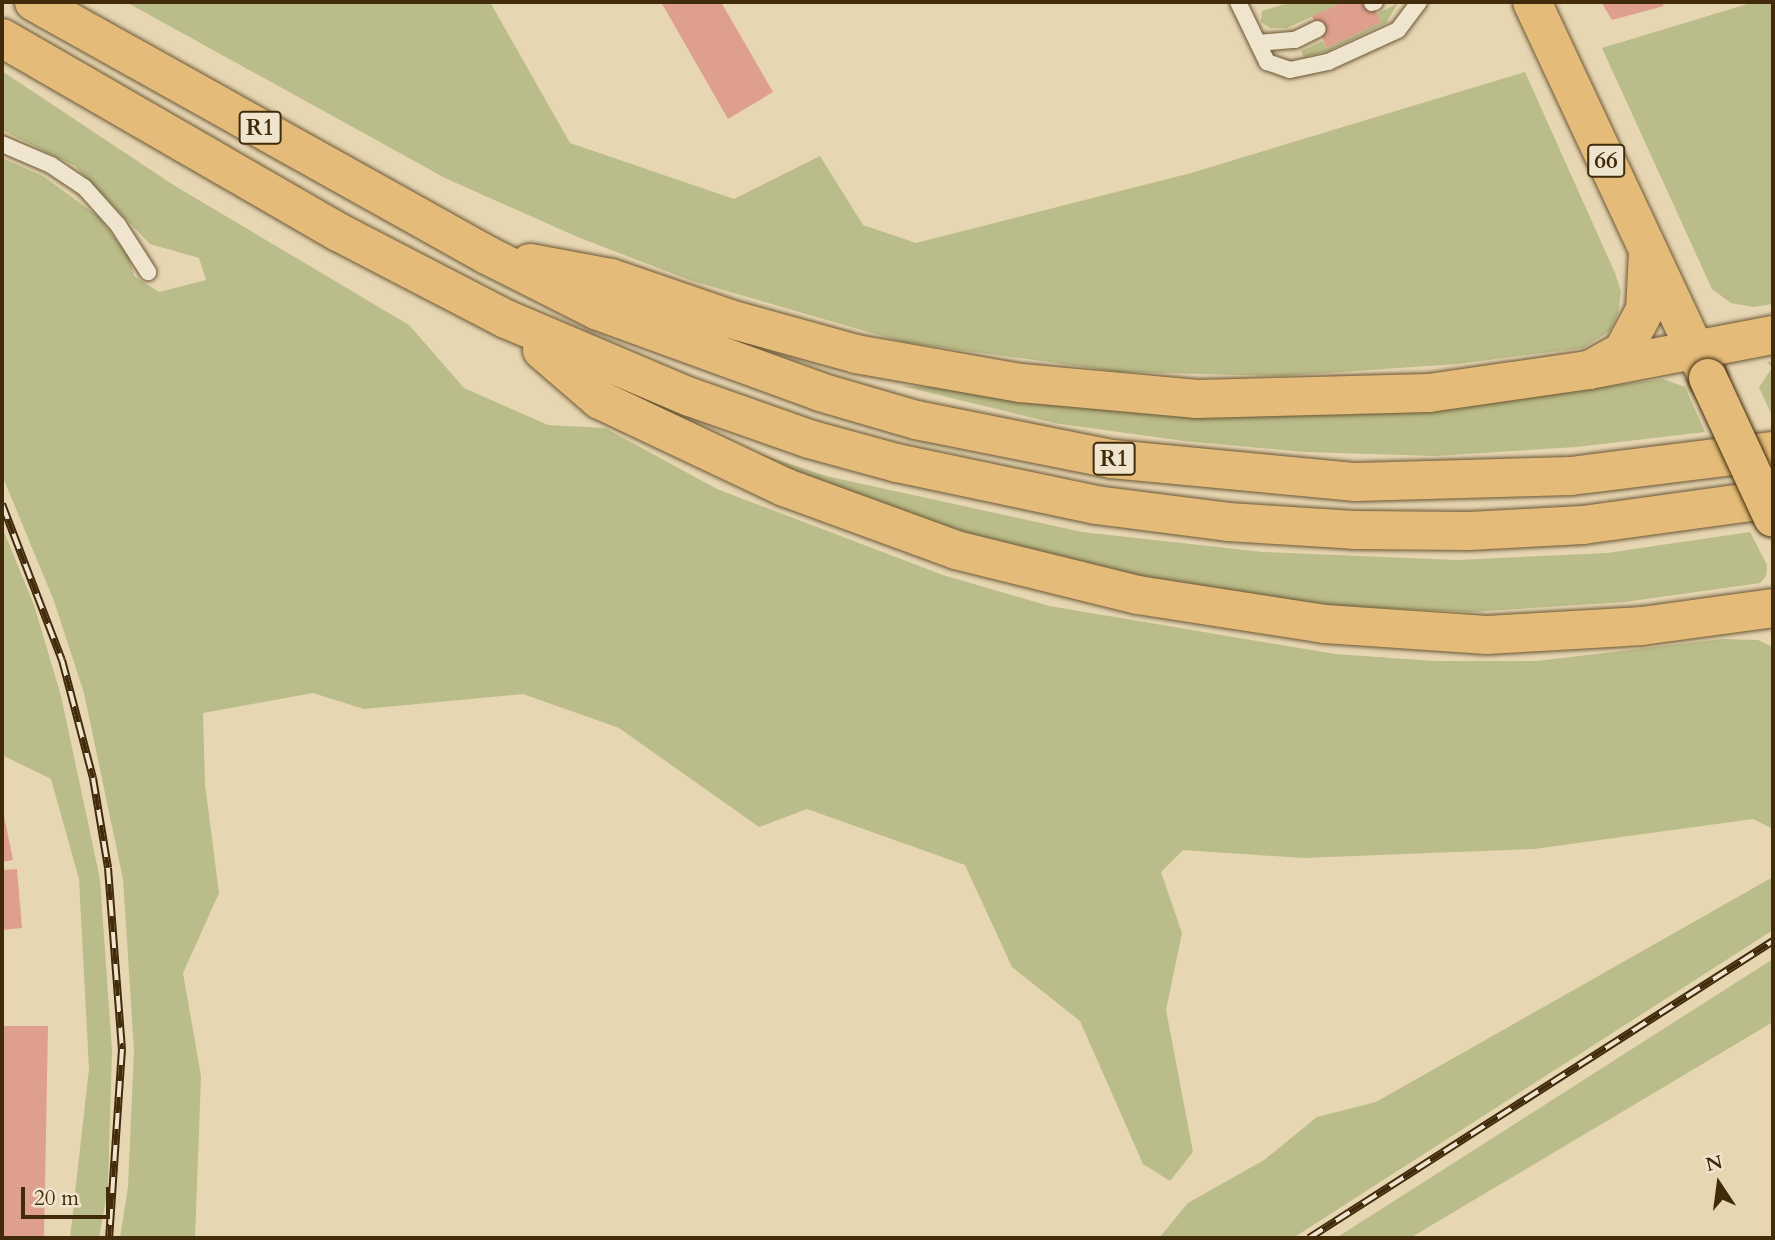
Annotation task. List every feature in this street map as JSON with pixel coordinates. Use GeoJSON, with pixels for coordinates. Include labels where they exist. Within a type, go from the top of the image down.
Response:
{"type":"FeatureCollection","features":[{"type":"Feature","properties":{"kind":"main road","name":"R1"},"geometry":{"type":"LineString","coordinates":[[34,2],[487,255],[598,311],[820,392],[916,420],[1112,459],[1356,482],[1571,476],[1773,451]]}},
{"type":"Feature","properties":{"kind":"main road","name":"66"},"geometry":{"type":"LineString","coordinates":[[1532,2],[1773,519]]}},
{"type":"Feature","properties":{"kind":"main road","name":"R1"},"geometry":{"type":"LineString","coordinates":[[2,38],[328,226],[506,319],[690,397],[809,439],[998,488],[1096,505],[1228,522],[1354,530],[1469,531],[1583,525],[1773,499]]}},
{"type":"Feature","properties":{"kind":"main road"},"geometry":{"type":"LineString","coordinates":[[1589,370],[1623,351],[1645,310],[1648,251]]}},
{"type":"Feature","properties":{"kind":"main road"},"geometry":{"type":"LineString","coordinates":[[487,255],[611,278],[730,319],[856,354],[1074,388],[1197,398],[1348,398],[1429,393],[1589,370],[1702,364],[1773,335]]}},
{"type":"Feature","properties":{"kind":"main road"},"geometry":{"type":"LineString","coordinates":[[506,319],[600,400],[784,487],[956,550],[1138,595],[1325,624],[1487,635],[1642,626],[1773,608]]}},
{"type":"Feature","properties":{"kind":"lane"},"geometry":{"type":"LineString","coordinates":[[1238,2],[1267,62],[1290,71],[1328,62],[1398,30],[1419,2]]}},
{"type":"Feature","properties":{"kind":"lane"},"geometry":{"type":"LineString","coordinates":[[1258,43],[1294,40],[1318,29]]}},
{"type":"Feature","properties":{"kind":"lane"},"geometry":{"type":"LineString","coordinates":[[2,144],[51,165],[84,187],[118,225],[148,272]]}},
{"type":"Feature","properties":{"kind":"green space"},"geometry":{"type":"Polygon","coordinates":[[[126,2],[490,2],[570,143],[734,199],[820,156],[863,225],[916,243],[1191,173],[1525,72],[1615,273],[1621,291],[1618,314],[1610,331],[1583,348],[1458,364],[1281,376],[1120,372],[903,342],[692,281],[580,238],[445,178],[126,2]]]}},
{"type":"Feature","properties":{"kind":"green space"},"geometry":{"type":"Polygon","coordinates":[[[1292,2],[1343,2],[1287,28],[1270,28],[1261,22],[1262,11],[1292,2]]]}},
{"type":"Feature","properties":{"kind":"green space"},"geometry":{"type":"Polygon","coordinates":[[[1754,2],[1773,2],[1773,304],[1754,307],[1731,303],[1712,289],[1602,48],[1754,2]]]}},
{"type":"Feature","properties":{"kind":"green space"},"geometry":{"type":"Polygon","coordinates":[[[1398,3],[1386,23],[1328,51],[1304,57],[1301,51],[1323,41],[1327,48],[1380,22],[1377,14],[1398,3]]]}},
{"type":"Feature","properties":{"kind":"green space"},"geometry":{"type":"Polygon","coordinates":[[[2,71],[175,186],[409,325],[464,388],[548,425],[605,428],[717,489],[943,575],[1049,606],[1335,654],[1434,661],[1537,661],[1722,639],[1758,640],[1773,647],[1773,829],[1753,819],[1534,849],[1303,858],[1183,850],[1161,872],[1182,933],[1166,1010],[1193,1152],[1170,1181],[1143,1164],[1080,1021],[1012,967],[965,865],[807,809],[759,827],[619,728],[523,694],[364,709],[313,693],[203,713],[205,784],[219,893],[183,973],[201,1076],[195,1238],[120,1238],[128,1187],[134,1050],[123,879],[84,693],[54,601],[2,475],[2,158],[43,176],[99,217],[129,257],[134,276],[159,292],[206,280],[199,258],[150,244],[75,166],[2,130],[2,71]]]}},
{"type":"Feature","properties":{"kind":"green space"},"geometry":{"type":"Polygon","coordinates":[[[1773,361],[1773,418],[1759,387],[1772,368],[1767,362],[1773,361]]]}},
{"type":"Feature","properties":{"kind":"green space"},"geometry":{"type":"Polygon","coordinates":[[[1663,379],[1685,387],[1705,432],[1577,447],[1435,456],[1305,452],[1184,441],[1054,423],[902,386],[1474,403],[1663,379]]]}},
{"type":"Feature","properties":{"kind":"green space"},"geometry":{"type":"Polygon","coordinates":[[[701,434],[826,476],[1082,532],[1263,552],[1457,560],[1607,553],[1750,532],[1767,565],[1766,576],[1760,583],[1625,602],[1471,612],[1354,607],[1224,593],[1093,569],[952,532],[799,478],[701,434]]]}},
{"type":"Feature","properties":{"kind":"green space"},"geometry":{"type":"Polygon","coordinates":[[[2,527],[34,605],[61,696],[100,879],[112,1051],[108,1187],[99,1238],[70,1238],[89,1069],[79,879],[51,779],[2,755],[2,527]]]}},
{"type":"Feature","properties":{"kind":"green space"},"geometry":{"type":"Polygon","coordinates":[[[1773,877],[1773,930],[1293,1238],[1159,1238],[1188,1203],[1264,1160],[1317,1117],[1376,1102],[1773,877]]]}},
{"type":"Feature","properties":{"kind":"green space"},"geometry":{"type":"Polygon","coordinates":[[[1773,959],[1773,1022],[1410,1238],[1336,1238],[1773,959]]]}},
{"type":"Feature","properties":{"kind":"building"},"geometry":{"type":"Polygon","coordinates":[[[661,2],[721,2],[773,92],[728,119],[661,2]]]}},
{"type":"Feature","properties":{"kind":"building"},"geometry":{"type":"Polygon","coordinates":[[[1343,2],[1371,2],[1381,22],[1327,48],[1312,16],[1343,2]]]}},
{"type":"Feature","properties":{"kind":"building"},"geometry":{"type":"Polygon","coordinates":[[[1601,2],[1661,2],[1664,6],[1612,20],[1601,2]]]}},
{"type":"Feature","properties":{"kind":"building"},"geometry":{"type":"Polygon","coordinates":[[[2,806],[13,860],[2,862],[2,806]]]}},
{"type":"Feature","properties":{"kind":"building"},"geometry":{"type":"Polygon","coordinates":[[[17,869],[22,928],[2,930],[2,870],[17,869]]]}},
{"type":"Feature","properties":{"kind":"building"},"geometry":{"type":"Polygon","coordinates":[[[2,1026],[48,1026],[44,1238],[2,1238],[2,1026]]]}},
{"type":"Feature","properties":{"kind":"railway"},"geometry":{"type":"LineString","coordinates":[[2,504],[62,660],[93,778],[108,868],[122,1049],[109,1238]]}},
{"type":"Feature","properties":{"kind":"railway"},"geometry":{"type":"LineString","coordinates":[[1309,1238],[1773,941]]}}]}
